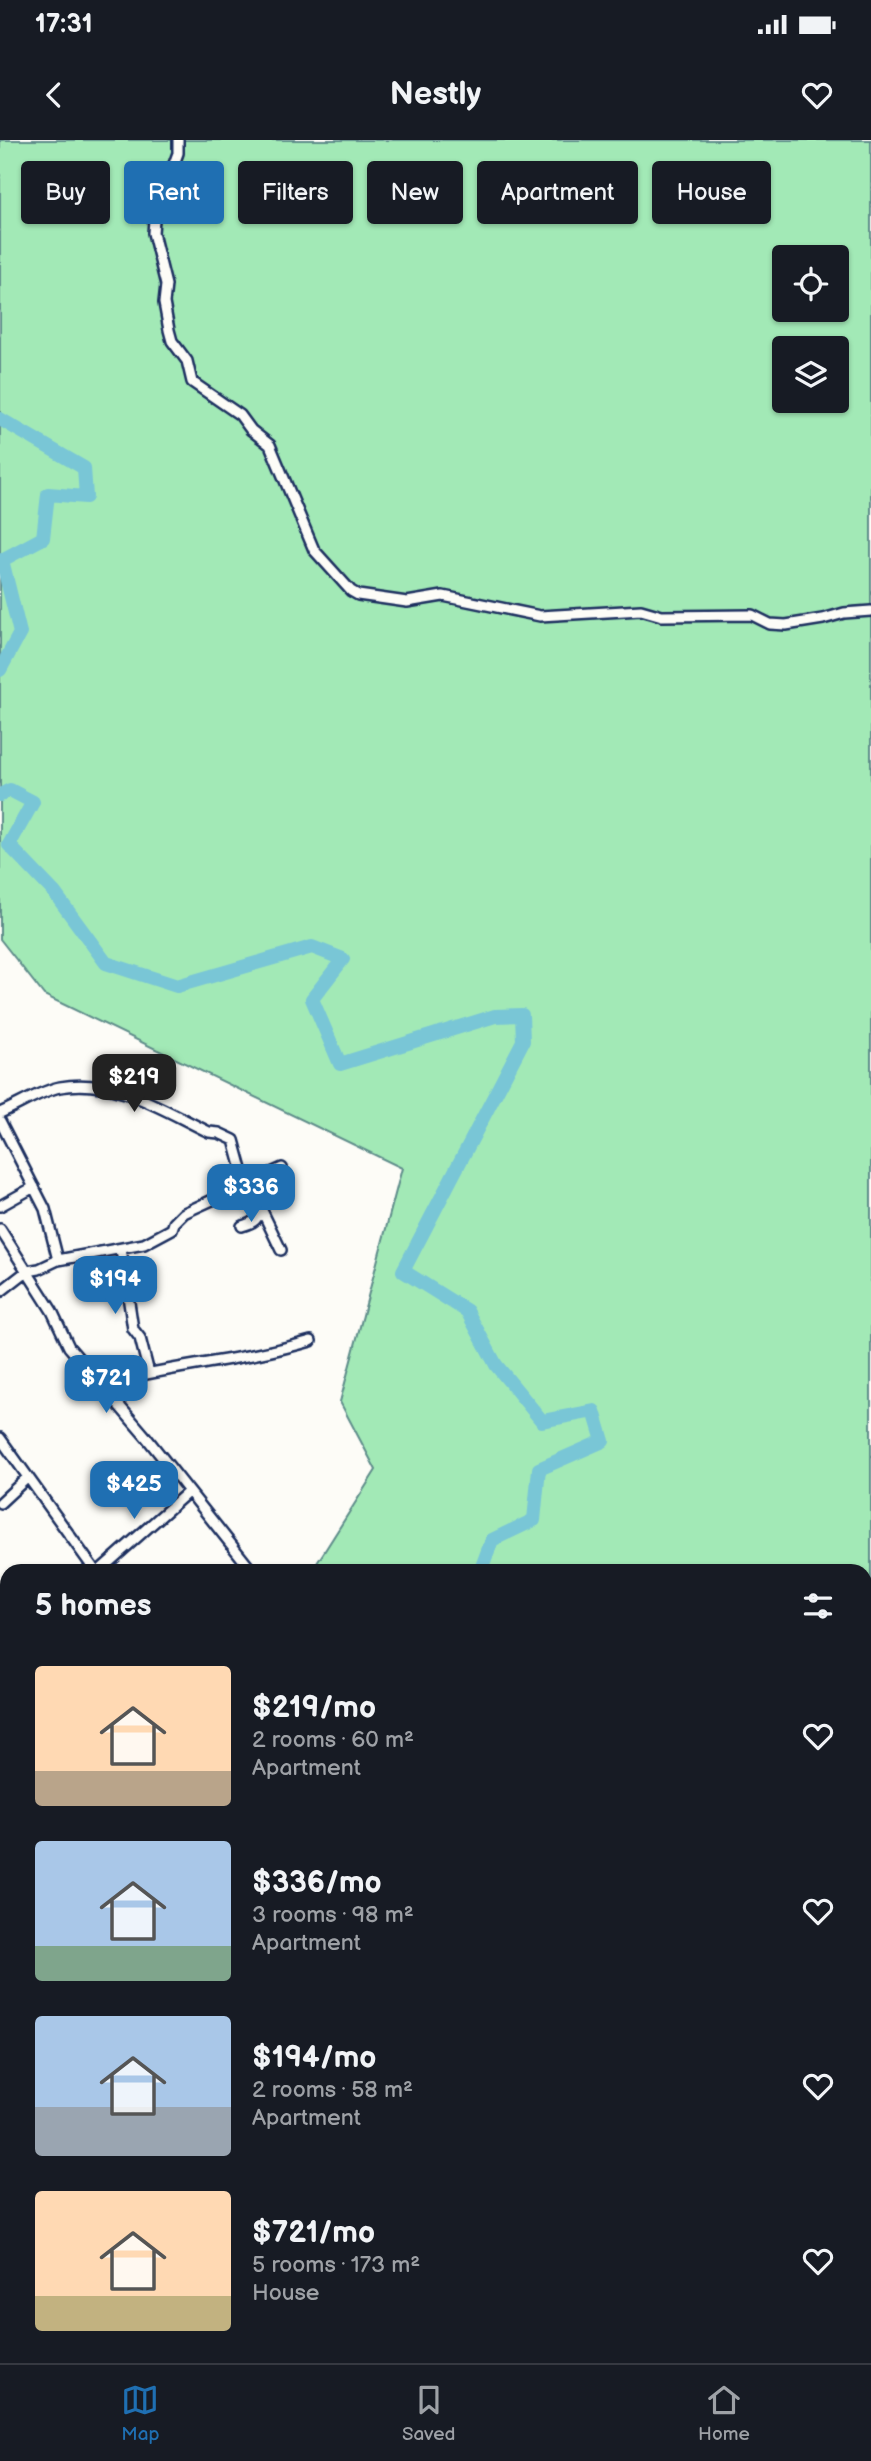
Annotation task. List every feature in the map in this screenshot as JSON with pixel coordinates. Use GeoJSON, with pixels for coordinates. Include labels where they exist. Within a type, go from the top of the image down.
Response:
{"type":"FeatureCollection","features":[{"type":"Feature","properties":{"kind":"street"},"geometry":{"type":"LineString","coordinates":[[178,140],[174,164],[161,181],[155,206],[153,233],[166,285],[164,303],[172,341],[187,361],[192,382],[240,415],[251,430],[270,445],[314,550],[351,591],[407,603],[443,596],[540,616],[641,610],[662,616],[752,615],[770,624],[786,625],[823,619],[844,612],[871,611]]}},
{"type":"Feature","properties":{"kind":"street"},"geometry":{"type":"LineString","coordinates":[[0,1113],[57,1088],[88,1086],[125,1092],[209,1132],[234,1140],[246,1184],[281,1250]]}},
{"type":"Feature","properties":{"kind":"street"},"geometry":{"type":"LineString","coordinates":[[0,1121],[45,1209],[58,1260]]}},
{"type":"Feature","properties":{"kind":"street"},"geometry":{"type":"LineString","coordinates":[[0,1292],[27,1271],[39,1269],[58,1260],[144,1244],[172,1229],[184,1213],[282,1168]]}},
{"type":"Feature","properties":{"kind":"street"},"geometry":{"type":"LineString","coordinates":[[0,1206],[34,1187]]}},
{"type":"Feature","properties":{"kind":"street"},"geometry":{"type":"LineString","coordinates":[[242,1226],[255,1221],[259,1214],[258,1206]]}},
{"type":"Feature","properties":{"kind":"street"},"geometry":{"type":"LineString","coordinates":[[0,1229],[52,1311],[69,1347],[246,1564]]}},
{"type":"Feature","properties":{"kind":"street"},"geometry":{"type":"LineString","coordinates":[[121,1249],[133,1329],[140,1338],[149,1373]]}},
{"type":"Feature","properties":{"kind":"street"},"geometry":{"type":"LineString","coordinates":[[101,1384],[283,1349],[311,1341]]}},
{"type":"Feature","properties":{"kind":"street"},"geometry":{"type":"LineString","coordinates":[[0,1437],[91,1564]]}},
{"type":"Feature","properties":{"kind":"street"},"geometry":{"type":"LineString","coordinates":[[0,1503],[28,1477]]}},
{"type":"Feature","properties":{"kind":"street"},"geometry":{"type":"LineString","coordinates":[[106,1564],[188,1492]]}},
{"type":"Feature","properties":{"kind":"green space"},"geometry":{"type":"Polygon","coordinates":[[[0,140],[871,140],[871,1564],[316,1564],[376,1470],[340,1402],[402,1168],[44,995],[0,939],[0,140]]]}},
{"type":"Feature","properties":{"kind":"waterway"},"geometry":{"type":"LineString","coordinates":[[0,419],[84,468],[86,497],[48,494],[43,538],[2,560],[20,633],[0,670]]}},
{"type":"Feature","properties":{"kind":"waterway"},"geometry":{"type":"LineString","coordinates":[[0,795],[10,790],[33,802],[9,845],[54,892],[106,963],[177,986],[312,947],[343,959],[312,999],[340,1064],[495,1016],[522,1015],[523,1041],[403,1271],[467,1311],[496,1365],[542,1421],[594,1411],[603,1441],[539,1469],[534,1520],[492,1540],[483,1564]]}}]}
